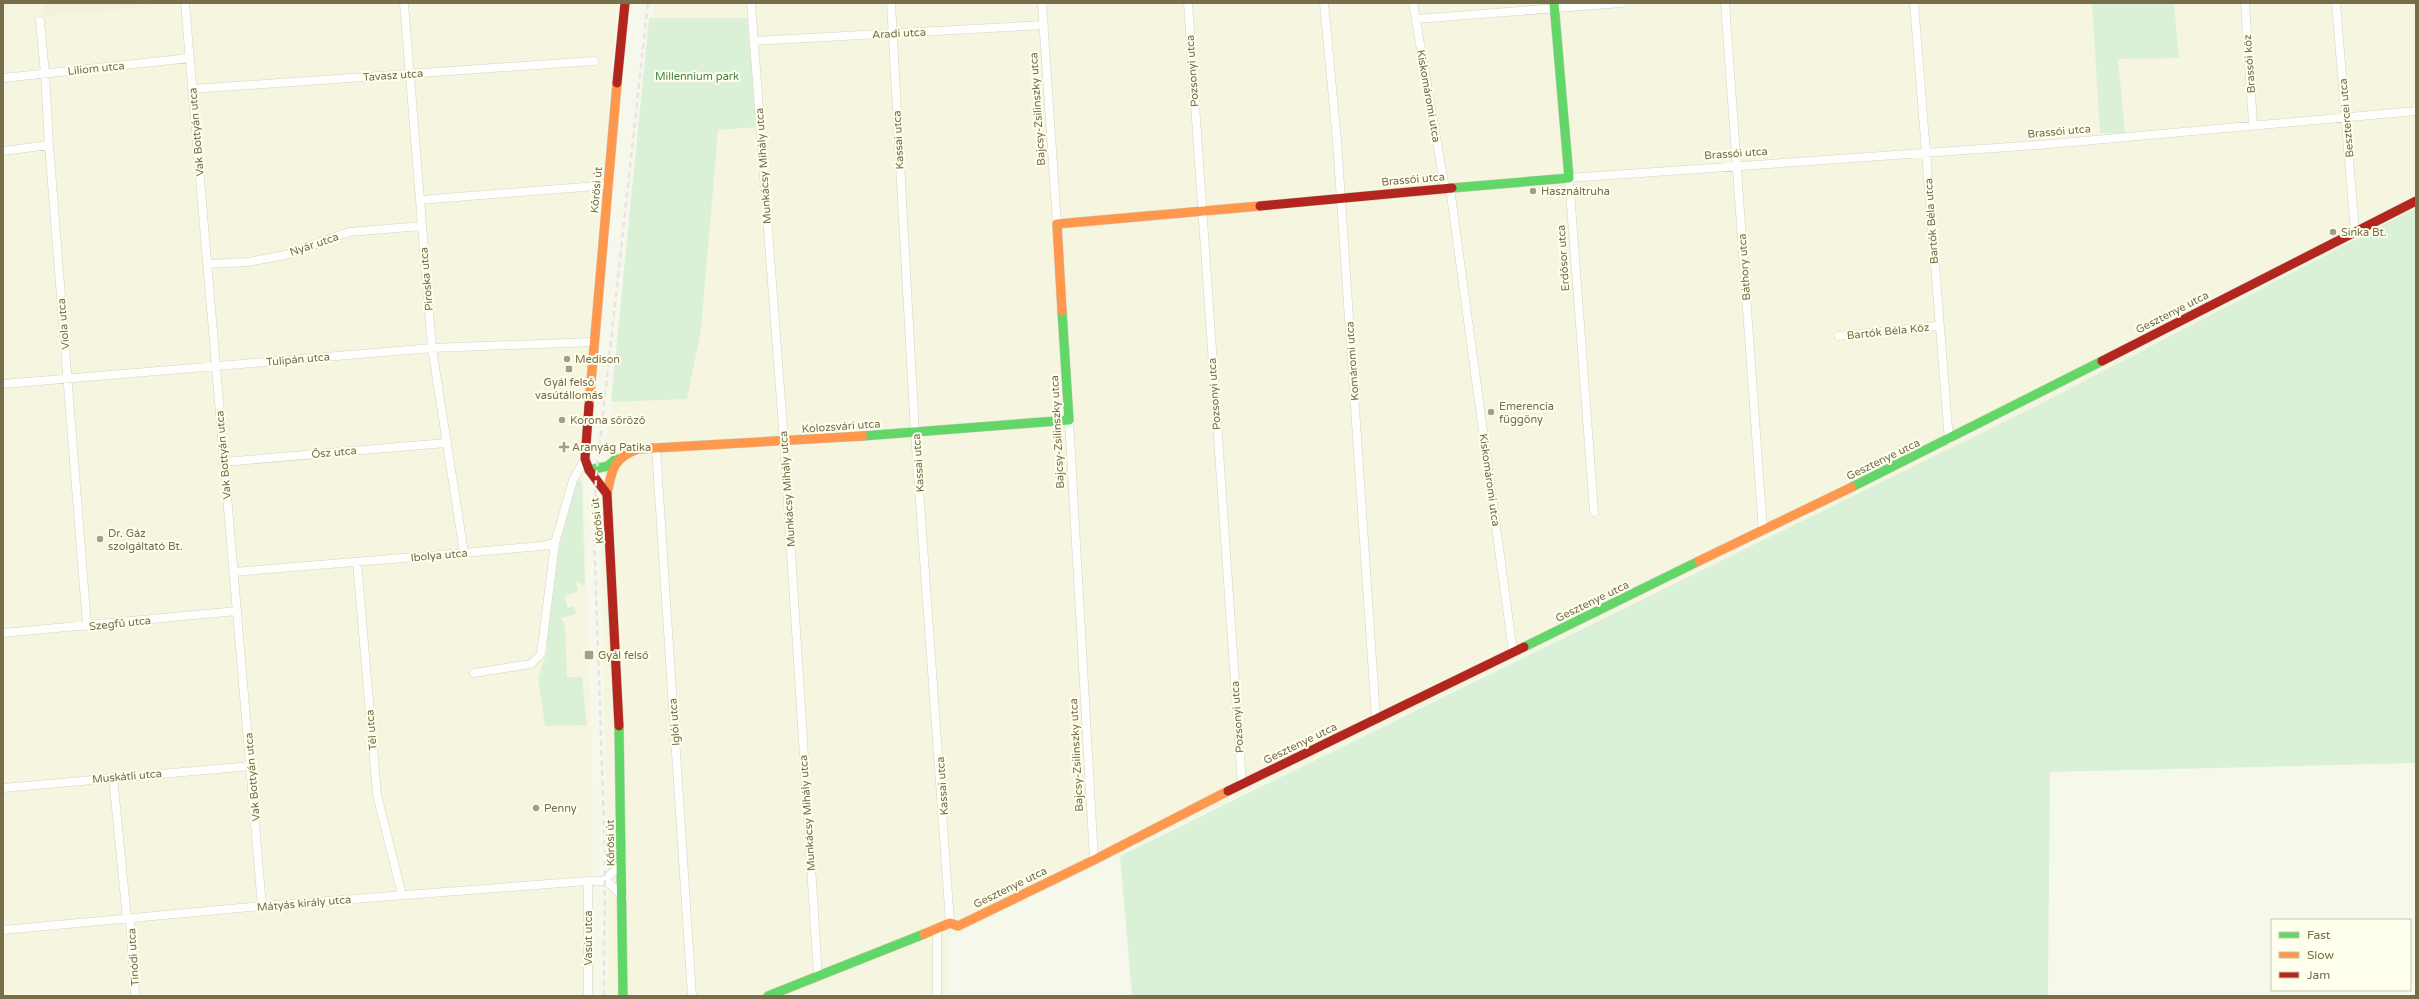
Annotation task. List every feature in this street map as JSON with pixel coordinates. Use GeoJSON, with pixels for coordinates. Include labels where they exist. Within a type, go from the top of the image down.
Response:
{"type":"FeatureCollection","features":[{"type":"Feature","properties":{"kind":"street","name":"Vak Bottyán utca"},"geometry":{"type":"LineString","coordinates":[[185,3],[262,906]]}},
{"type":"Feature","properties":{"kind":"street","name":"Piroska utca"},"geometry":{"type":"LineString","coordinates":[[404,3],[432,348],[464,553]]}},
{"type":"Feature","properties":{"kind":"street","name":"Kőrösi út"},"geometry":{"type":"LineString","coordinates":[[623,996],[623,863],[611,539],[607,494],[589,470],[584,459],[593,342],[625,3]]}},
{"type":"Feature","properties":{"kind":"street","name":"Munkácsy Mihály utca"},"geometry":{"type":"LineString","coordinates":[[752,3],[784,442],[818,976]]}},
{"type":"Feature","properties":{"kind":"street","name":"Kassai utca"},"geometry":{"type":"LineString","coordinates":[[891,3],[915,433],[935,690],[950,923]]}},
{"type":"Feature","properties":{"kind":"street","name":"Bajcsy-Zsilinszky utca"},"geometry":{"type":"LineString","coordinates":[[1042,3],[1069,420],[1094,860]]}},
{"type":"Feature","properties":{"kind":"street","name":"Pozsonyi utca"},"geometry":{"type":"LineString","coordinates":[[1188,3],[1242,784]]}},
{"type":"Feature","properties":{"kind":"street","name":"Komáromi utca"},"geometry":{"type":"LineString","coordinates":[[1324,3],[1341,198],[1376,719]]}},
{"type":"Feature","properties":{"kind":"street","name":"Kiskomáromi utca"},"geometry":{"type":"LineString","coordinates":[[1413,3],[1447,188],[1514,652]]}},
{"type":"Feature","properties":{"kind":"street"},"geometry":{"type":"LineString","coordinates":[[1416,19],[1554,5],[1622,3]]}},
{"type":"Feature","properties":{"kind":"street","name":"Báthory utca"},"geometry":{"type":"LineString","coordinates":[[1725,3],[1763,532]]}},
{"type":"Feature","properties":{"kind":"street","name":"Bartók Béla utca"},"geometry":{"type":"LineString","coordinates":[[1914,3],[1938,326],[1949,440]]}},
{"type":"Feature","properties":{"kind":"street","name":"Brassói köz"},"geometry":{"type":"LineString","coordinates":[[2245,3],[2253,124]]}},
{"type":"Feature","properties":{"kind":"street","name":"Besztercei utca"},"geometry":{"type":"LineString","coordinates":[[2336,3],[2355,232]]}},
{"type":"Feature","properties":{"kind":"street","name":"Erdősor utca"},"geometry":{"type":"LineString","coordinates":[[1554,5],[1569,178],[1594,512]]}},
{"type":"Feature","properties":{"kind":"street","name":"Viola utca"},"geometry":{"type":"LineString","coordinates":[[40,21],[87,626]]}},
{"type":"Feature","properties":{"kind":"street","name":"Aradi utca"},"geometry":{"type":"LineString","coordinates":[[754,41],[1044,25]]}},
{"type":"Feature","properties":{"kind":"street","name":"Liliom utca"},"geometry":{"type":"LineString","coordinates":[[3,78],[190,58]]}},
{"type":"Feature","properties":{"kind":"street","name":"Tavasz utca"},"geometry":{"type":"LineString","coordinates":[[192,89],[594,61]]}},
{"type":"Feature","properties":{"kind":"street","name":"Brassói utca"},"geometry":{"type":"LineString","coordinates":[[1057,224],[1447,188],[1737,165],[2039,145],[2253,124],[2416,111]]}},
{"type":"Feature","properties":{"kind":"street"},"geometry":{"type":"LineString","coordinates":[[3,151],[49,145]]}},
{"type":"Feature","properties":{"kind":"street"},"geometry":{"type":"LineString","coordinates":[[420,200],[608,185]]}},
{"type":"Feature","properties":{"kind":"street","name":"Gesztenye utca"},"geometry":{"type":"LineString","coordinates":[[768,996],[950,923],[958,926],[1094,860],[1242,784],[1763,532],[1949,440],[2416,201]]}},
{"type":"Feature","properties":{"kind":"street","name":"Nyár utca"},"geometry":{"type":"LineString","coordinates":[[207,264],[248,262],[285,255],[349,232],[422,226]]}},
{"type":"Feature","properties":{"kind":"street","name":"Bartók Béla Köz"},"geometry":{"type":"LineString","coordinates":[[1839,336],[1938,326]]}},
{"type":"Feature","properties":{"kind":"street","name":"Tulipán utca"},"geometry":{"type":"LineString","coordinates":[[3,384],[432,348],[593,342]]}},
{"type":"Feature","properties":{"kind":"street","name":"Kolozsvári utca"},"geometry":{"type":"LineString","coordinates":[[589,470],[608,466],[626,453],[638,449],[784,442],[1069,420]]}},
{"type":"Feature","properties":{"kind":"street","name":"Ősz utca"},"geometry":{"type":"LineString","coordinates":[[223,462],[446,442]]}},
{"type":"Feature","properties":{"kind":"street","name":"Iglói utca"},"geometry":{"type":"LineString","coordinates":[[656,448],[692,996]]}},
{"type":"Feature","properties":{"kind":"street"},"geometry":{"type":"LineString","coordinates":[[474,673],[531,664],[541,654],[555,543],[573,480],[584,459]]}},
{"type":"Feature","properties":{"kind":"street"},"geometry":{"type":"LineString","coordinates":[[607,494],[611,470],[617,459]]}},
{"type":"Feature","properties":{"kind":"street","name":"Ibolya utca"},"geometry":{"type":"LineString","coordinates":[[234,572],[464,553],[541,546],[555,543]]}},
{"type":"Feature","properties":{"kind":"street","name":"Tél utca"},"geometry":{"type":"LineString","coordinates":[[357,562],[377,795],[402,895]]}},
{"type":"Feature","properties":{"kind":"street","name":"Szegfű utca"},"geometry":{"type":"LineString","coordinates":[[3,633],[237,611]]}},
{"type":"Feature","properties":{"kind":"street","name":"Muskátli utca"},"geometry":{"type":"LineString","coordinates":[[3,788],[113,777],[251,766]]}},
{"type":"Feature","properties":{"kind":"street","name":"Tinódi utca"},"geometry":{"type":"LineString","coordinates":[[113,777],[135,996]]}},
{"type":"Feature","properties":{"kind":"street"},"geometry":{"type":"LineString","coordinates":[[623,863],[604,881],[613,886],[623,898]]}},
{"type":"Feature","properties":{"kind":"street","name":"Vasút utca"},"geometry":{"type":"LineString","coordinates":[[588,881],[588,996]]}},
{"type":"Feature","properties":{"kind":"street","name":"Mátyás király utca"},"geometry":{"type":"LineString","coordinates":[[3,930],[262,906],[604,881]]}},
{"type":"Feature","properties":{"kind":"street"},"geometry":{"type":"LineString","coordinates":[[937,929],[937,996]]}},
{"type":"Feature","properties":{"kind":"shaded area"},"geometry":{"type":"Polygon","coordinates":[[[3,3],[617,3],[582,426],[592,760],[594,996],[3,996],[3,3]]]}},
{"type":"Feature","properties":{"kind":"shaded area"},"geometry":{"type":"Polygon","coordinates":[[[43,3],[152,3],[152,6],[44,16],[43,3]]]}},
{"type":"Feature","properties":{"kind":"shaded area"},"geometry":{"type":"Polygon","coordinates":[[[654,3],[2416,3],[2416,208],[2038,405],[948,938],[947,996],[608,996],[608,872],[600,513],[654,3]]]}},
{"type":"Feature","properties":{"kind":"green space"},"geometry":{"type":"Polygon","coordinates":[[[2092,3],[2174,3],[2179,58],[2118,59],[2125,133],[2100,133],[2092,3]]]}},
{"type":"Feature","properties":{"kind":"green space","name":"Millennium park"},"geometry":{"type":"Polygon","coordinates":[[[649,18],[747,18],[757,127],[718,130],[701,330],[687,399],[613,402],[611,401],[649,18]]]}},
{"type":"Feature","properties":{"kind":"green space"},"geometry":{"type":"Polygon","coordinates":[[[2416,208],[2416,763],[2050,772],[2048,996],[1132,996],[1120,856],[2038,405],[2416,208]]]}},
{"type":"Feature","properties":{"kind":"green space"},"geometry":{"type":"Polygon","coordinates":[[[579,479],[582,481],[585,587],[576,581],[578,592],[564,596],[568,608],[574,606],[576,614],[562,618],[565,626],[567,677],[582,677],[587,725],[545,726],[538,678],[547,653],[547,627],[558,551],[575,486],[579,479]]]}},
{"type":"Feature","properties":{"kind":"railway"},"geometry":{"type":"LineString","coordinates":[[604,996],[605,854],[594,533],[596,477],[648,3]]}},
{"type":"Feature","properties":{"kind":"traffic: fast"},"geometry":{"type":"LineString","coordinates":[[1452,188],[1569,178],[1554,3]]}},
{"type":"Feature","properties":{"kind":"traffic: fast"},"geometry":{"type":"LineString","coordinates":[[863,436],[1069,420],[1062,311]]}},
{"type":"Feature","properties":{"kind":"traffic: fast"},"geometry":{"type":"LineString","coordinates":[[1852,487],[2102,361]]}},
{"type":"Feature","properties":{"kind":"traffic: fast"},"geometry":{"type":"LineString","coordinates":[[589,470],[608,466],[616,459]]}},
{"type":"Feature","properties":{"kind":"traffic: fast"},"geometry":{"type":"LineString","coordinates":[[1524,647],[1699,561]]}},
{"type":"Feature","properties":{"kind":"traffic: fast"},"geometry":{"type":"LineString","coordinates":[[619,726],[623,996]]}},
{"type":"Feature","properties":{"kind":"traffic: fast"},"geometry":{"type":"LineString","coordinates":[[768,996],[924,934]]}},
{"type":"Feature","properties":{"kind":"traffic: slow"},"geometry":{"type":"LineString","coordinates":[[589,405],[617,83]]}},
{"type":"Feature","properties":{"kind":"traffic: slow"},"geometry":{"type":"LineString","coordinates":[[1062,311],[1057,224],[1260,206]]}},
{"type":"Feature","properties":{"kind":"traffic: slow"},"geometry":{"type":"LineString","coordinates":[[607,494],[610,478],[615,466],[623,456],[638,449],[863,436]]}},
{"type":"Feature","properties":{"kind":"traffic: slow"},"geometry":{"type":"LineString","coordinates":[[1699,561],[1852,487]]}},
{"type":"Feature","properties":{"kind":"traffic: slow"},"geometry":{"type":"LineString","coordinates":[[924,934],[950,923],[958,926],[1094,860],[1228,791]]}},
{"type":"Feature","properties":{"kind":"traffic: jam"},"geometry":{"type":"LineString","coordinates":[[617,83],[625,3]]}},
{"type":"Feature","properties":{"kind":"traffic: jam"},"geometry":{"type":"LineString","coordinates":[[1260,206],[1452,188]]}},
{"type":"Feature","properties":{"kind":"traffic: jam"},"geometry":{"type":"LineString","coordinates":[[2102,361],[2416,201]]}},
{"type":"Feature","properties":{"kind":"traffic: jam"},"geometry":{"type":"LineString","coordinates":[[589,405],[585,459],[589,470],[607,494],[619,726]]}},
{"type":"Feature","properties":{"kind":"traffic: jam"},"geometry":{"type":"LineString","coordinates":[[1228,791],[1524,647]]}},
{"type":"Feature","properties":{"kind":"place","name":"Használtruha"},"geometry":{"type":"Point","coordinates":[1533,191]}},
{"type":"Feature","properties":{"kind":"place","name":"Sinka Bt."},"geometry":{"type":"Point","coordinates":[2333,232]}},
{"type":"Feature","properties":{"kind":"place","name":"Medison"},"geometry":{"type":"Point","coordinates":[567,359]}},
{"type":"Feature","properties":{"kind":"place","name":"Gyál felső vasútállomás"},"geometry":{"type":"Point","coordinates":[569,369]}},
{"type":"Feature","properties":{"kind":"place","name":"Emerencia függöny"},"geometry":{"type":"Point","coordinates":[1491,412]}},
{"type":"Feature","properties":{"kind":"place","name":"Korona söröző"},"geometry":{"type":"Point","coordinates":[562,420]}},
{"type":"Feature","properties":{"kind":"place","name":"Aranyág Patika"},"geometry":{"type":"Point","coordinates":[564,447]}},
{"type":"Feature","properties":{"kind":"place","name":"Dr. Gáz szolgáltató Bt."},"geometry":{"type":"Point","coordinates":[100,539]}},
{"type":"Feature","properties":{"kind":"place","name":"Gyál felső"},"geometry":{"type":"Point","coordinates":[589,655]}},
{"type":"Feature","properties":{"kind":"place","name":"Penny"},"geometry":{"type":"Point","coordinates":[536,808]}}]}
